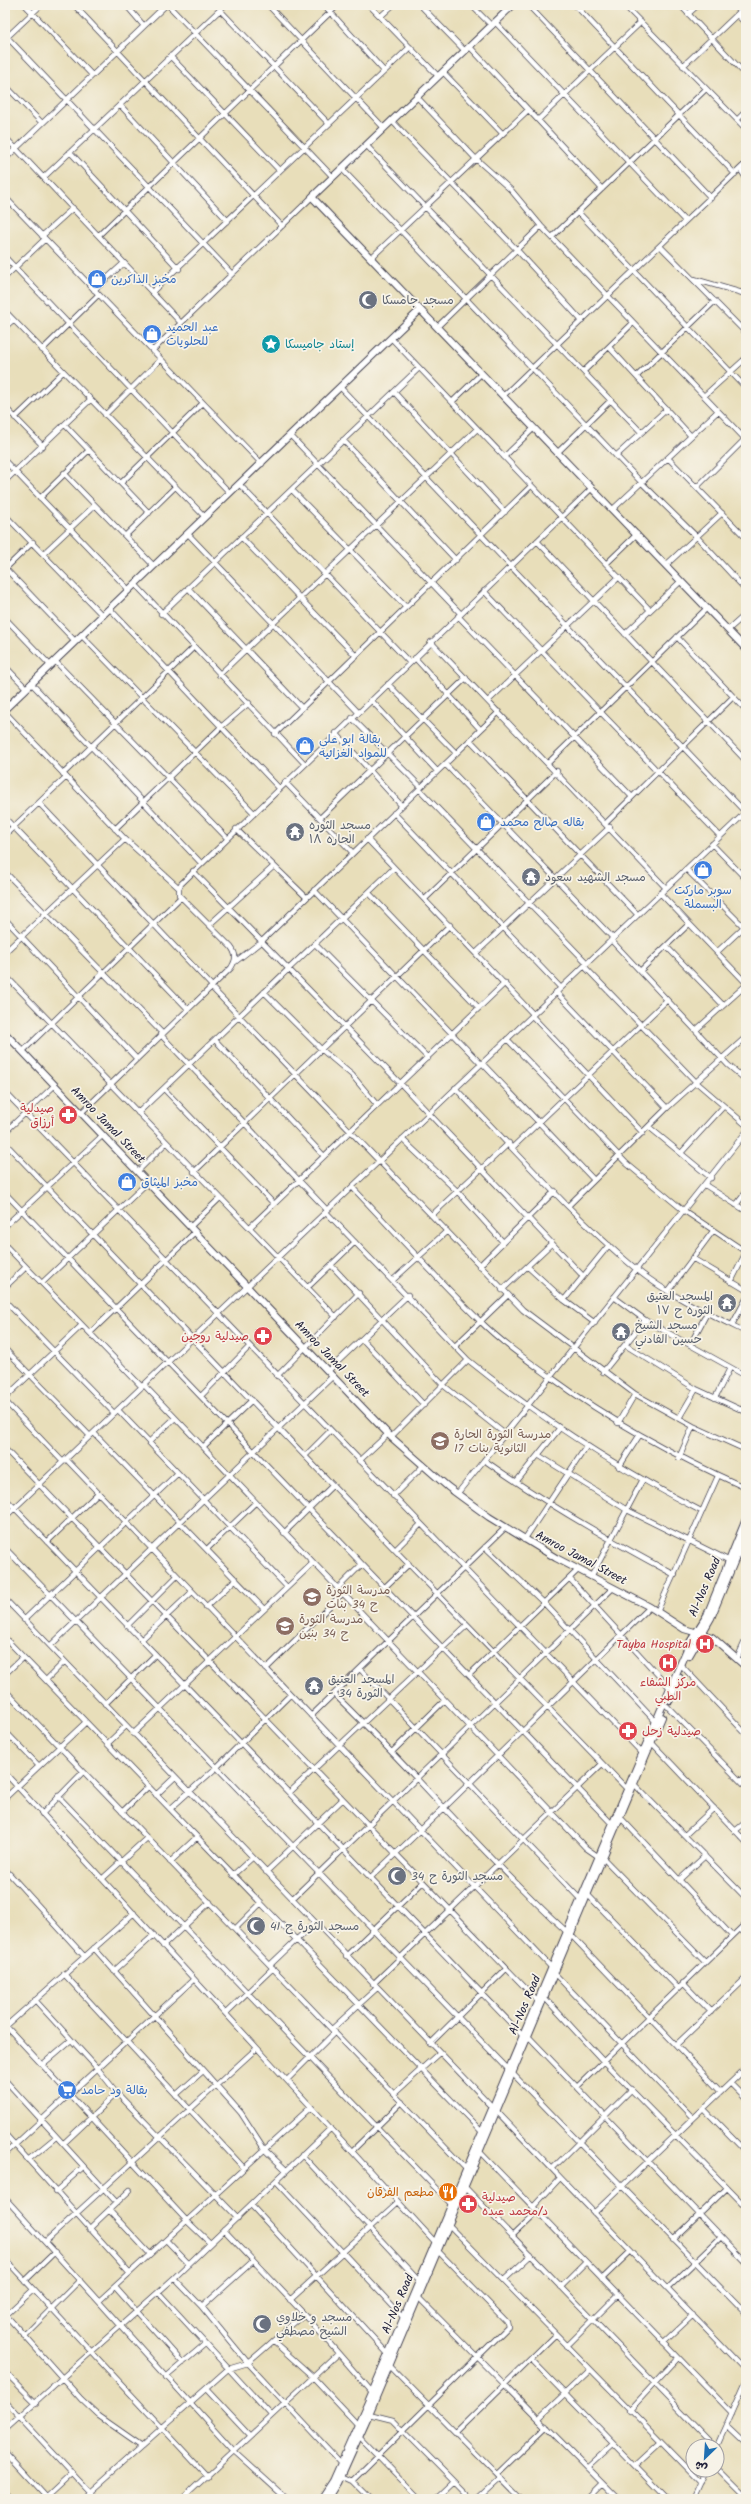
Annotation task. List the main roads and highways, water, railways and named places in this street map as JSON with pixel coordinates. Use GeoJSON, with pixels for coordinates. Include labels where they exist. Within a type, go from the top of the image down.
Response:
{"type":"FeatureCollection","features":[{"type":"Feature","properties":{"kind":"place","name":"مخبز الذاكرين"},"geometry":{"type":"Point","coordinates":[97,279]}},
{"type":"Feature","properties":{"kind":"place","name":"مسجد جامسكا"},"geometry":{"type":"Point","coordinates":[368,300]}},
{"type":"Feature","properties":{"kind":"place","name":"عبد الحميد للحلويات"},"geometry":{"type":"Point","coordinates":[152,334]}},
{"type":"Feature","properties":{"kind":"place","name":"إستاد جاميسكا"},"geometry":{"type":"Point","coordinates":[271,344]}},
{"type":"Feature","properties":{"kind":"place","name":"بقالة ابو علي للمواد الغزائيه"},"geometry":{"type":"Point","coordinates":[305,746]}},
{"type":"Feature","properties":{"kind":"place","name":"بقاله صالح محمد"},"geometry":{"type":"Point","coordinates":[486,822]}},
{"type":"Feature","properties":{"kind":"place","name":"مسجد الثوره الحاره ١٨"},"geometry":{"type":"Point","coordinates":[295,832]}},
{"type":"Feature","properties":{"kind":"place","name":"سوبر ماركت البسملة"},"geometry":{"type":"Point","coordinates":[703,870]}},
{"type":"Feature","properties":{"kind":"place","name":"مسجد الشهيد سعود"},"geometry":{"type":"Point","coordinates":[531,877]}},
{"type":"Feature","properties":{"kind":"place","name":"صيدلية أرزاق"},"geometry":{"type":"Point","coordinates":[68,1115]}},
{"type":"Feature","properties":{"kind":"place","name":"مخبز الميثاق"},"geometry":{"type":"Point","coordinates":[127,1182]}},
{"type":"Feature","properties":{"kind":"place","name":"المسجد العتيق الثوره ح ١٧"},"geometry":{"type":"Point","coordinates":[727,1303]}},
{"type":"Feature","properties":{"kind":"place","name":"مسجد الشيخ حسين الفادني"},"geometry":{"type":"Point","coordinates":[621,1332]}},
{"type":"Feature","properties":{"kind":"place","name":"صيدلية روجين"},"geometry":{"type":"Point","coordinates":[263,1336]}},
{"type":"Feature","properties":{"kind":"place","name":"مدرسة الثورة الحارة 17 الثانوية بنات"},"geometry":{"type":"Point","coordinates":[440,1441]}},
{"type":"Feature","properties":{"kind":"place","name":"مدرسة الثورة ح 34 بنات"},"geometry":{"type":"Point","coordinates":[312,1597]}},
{"type":"Feature","properties":{"kind":"place","name":"مدرسة الثورة ح 34 بنين"},"geometry":{"type":"Point","coordinates":[285,1626]}},
{"type":"Feature","properties":{"kind":"place","name":"Tayba Hospital"},"geometry":{"type":"Point","coordinates":[705,1644]}},
{"type":"Feature","properties":{"kind":"place","name":"مركز الشفاء الطبي"},"geometry":{"type":"Point","coordinates":[668,1663]}},
{"type":"Feature","properties":{"kind":"place","name":"المسجد العتيق - الثورة 34"},"geometry":{"type":"Point","coordinates":[314,1686]}},
{"type":"Feature","properties":{"kind":"place","name":"صيدلية زحل"},"geometry":{"type":"Point","coordinates":[628,1731]}},
{"type":"Feature","properties":{"kind":"place","name":"مسجد الثورة ح 34"},"geometry":{"type":"Point","coordinates":[397,1876]}},
{"type":"Feature","properties":{"kind":"place","name":"مسجد الثورة ح 41"},"geometry":{"type":"Point","coordinates":[256,1926]}},
{"type":"Feature","properties":{"kind":"place","name":"بقالة ود حامد"},"geometry":{"type":"Point","coordinates":[67,2090]}},
{"type":"Feature","properties":{"kind":"place","name":"مطعم الفرقان"},"geometry":{"type":"Point","coordinates":[448,2192]}},
{"type":"Feature","properties":{"kind":"place","name":"صيدلية د/محمد عبده"},"geometry":{"type":"Point","coordinates":[468,2204]}},
{"type":"Feature","properties":{"kind":"place","name":"مسجد و خلاوي الشيخ مصطفي"},"geometry":{"type":"Point","coordinates":[262,2324]}}]}
